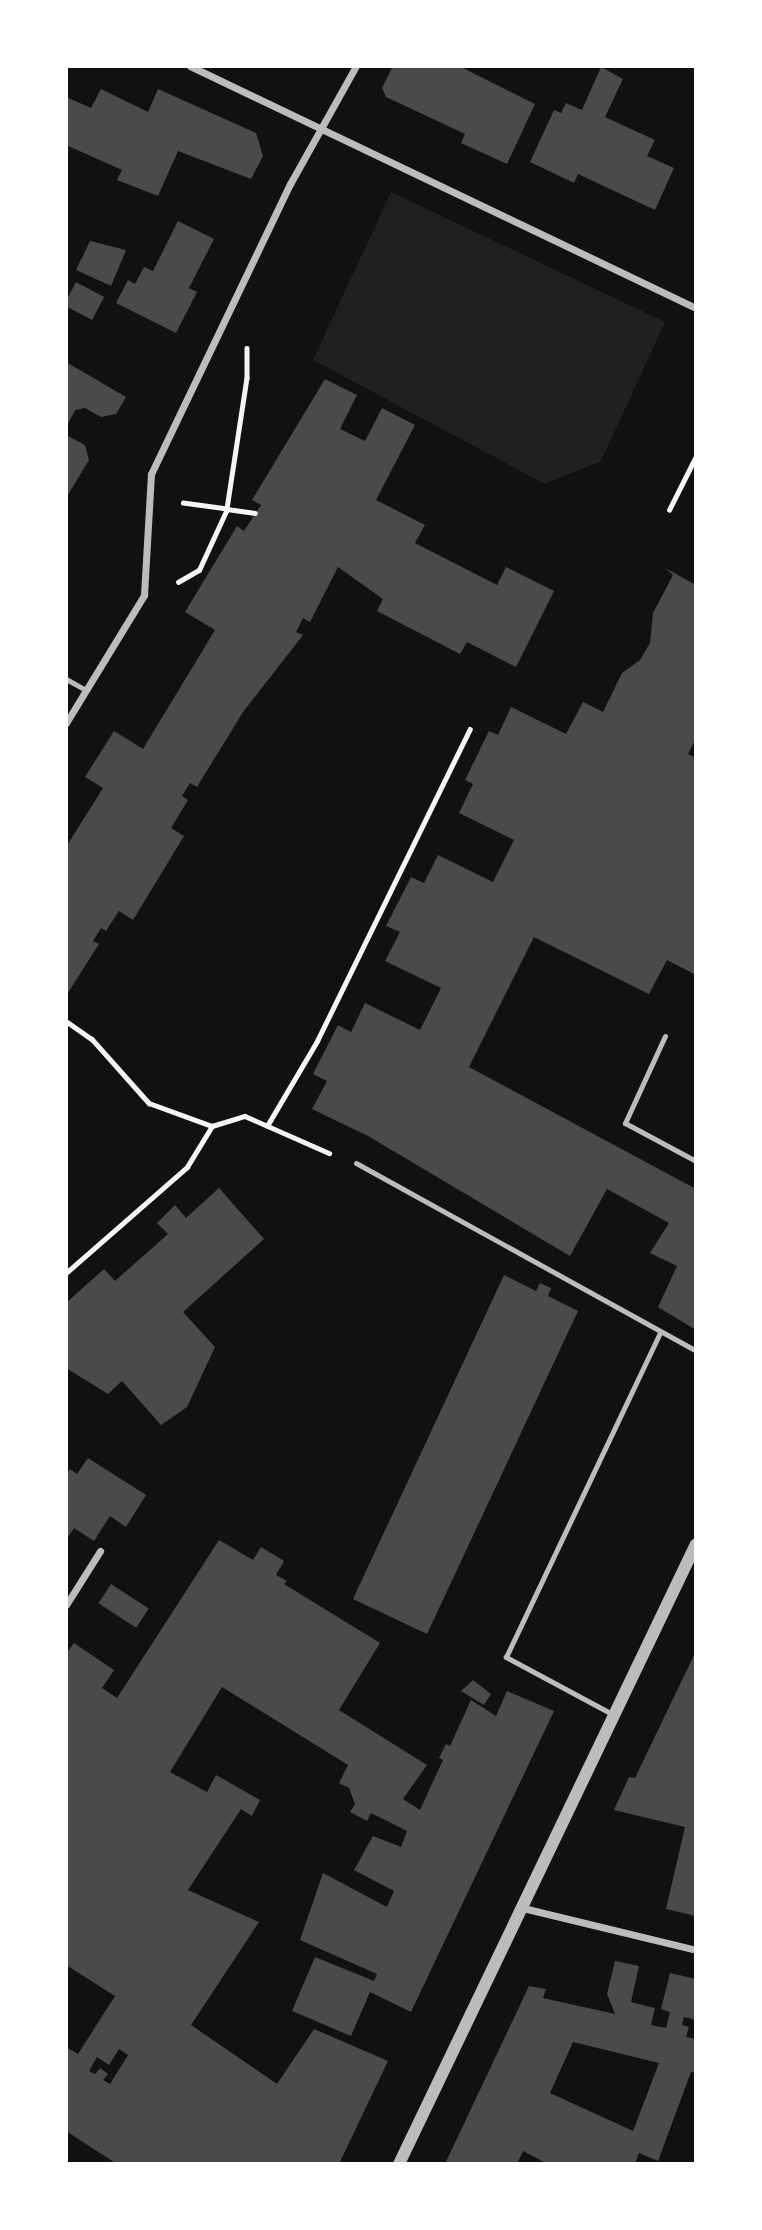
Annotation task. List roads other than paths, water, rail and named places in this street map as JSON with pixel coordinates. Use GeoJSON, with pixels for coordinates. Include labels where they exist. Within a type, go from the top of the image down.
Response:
{"type":"FeatureCollection","features":[{"type":"Feature","properties":{"kind":"street"},"geometry":{"type":"LineString","coordinates":[[190,66],[695,308]]}},
{"type":"Feature","properties":{"kind":"street"},"geometry":{"type":"LineString","coordinates":[[66,723],[144,595],[151,474],[290,184],[324,129],[356,66]]}},
{"type":"Feature","properties":{"kind":"street"},"geometry":{"type":"LineString","coordinates":[[399,2164],[695,1544]]}},
{"type":"Feature","properties":{"kind":"street"},"geometry":{"type":"LineString","coordinates":[[66,1605],[100,1551]]}},
{"type":"Feature","properties":{"kind":"street"},"geometry":{"type":"LineString","coordinates":[[523,1908],[695,1950]]}},
{"type":"Feature","properties":{"kind":"lane"},"geometry":{"type":"LineString","coordinates":[[66,679],[86,690]]}},
{"type":"Feature","properties":{"kind":"lane"},"geometry":{"type":"LineString","coordinates":[[665,1036],[625,1123],[695,1161]]}},
{"type":"Feature","properties":{"kind":"lane"},"geometry":{"type":"LineString","coordinates":[[356,1163],[695,1351]]}},
{"type":"Feature","properties":{"kind":"lane"},"geometry":{"type":"LineString","coordinates":[[614,1716],[506,1657],[660,1332]]}}]}
